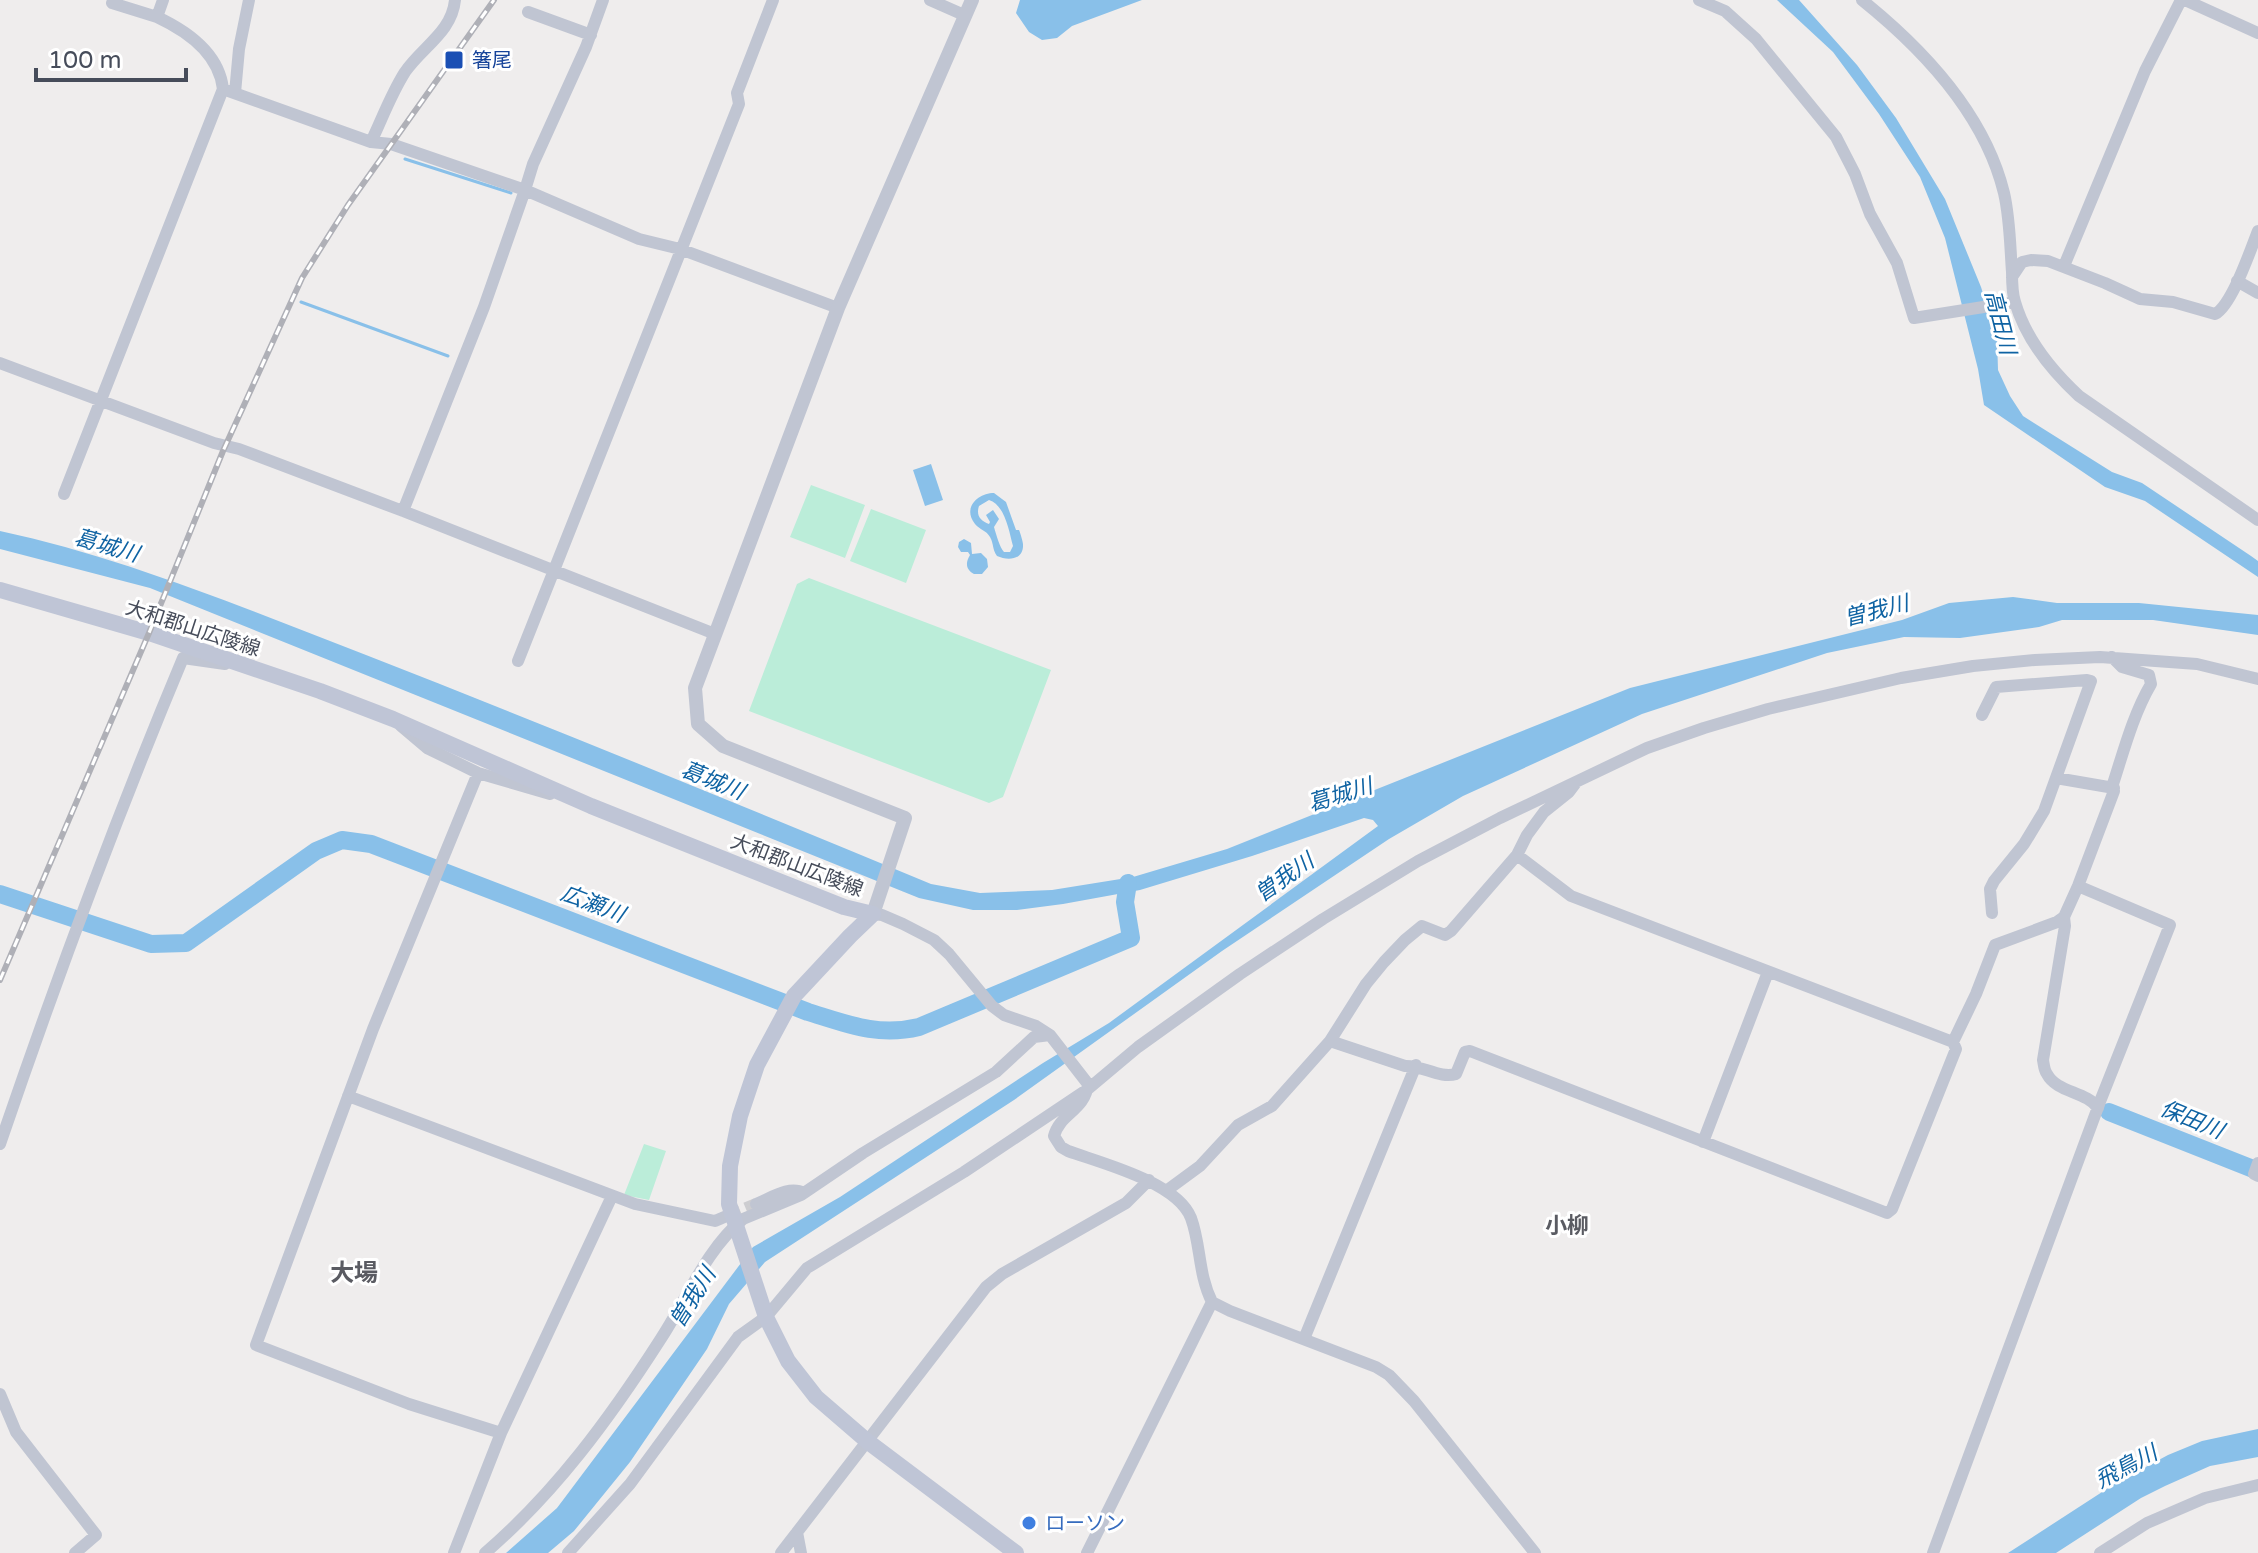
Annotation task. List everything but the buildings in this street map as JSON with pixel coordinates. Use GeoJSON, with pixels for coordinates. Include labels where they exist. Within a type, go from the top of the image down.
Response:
{"type":"FeatureCollection","features":[{"type":"Feature","properties":{"kind":"main road","name":"大和郡山広陵線"},"geometry":{"type":"LineString","coordinates":[[0,590],[149,633],[320,691],[393,719],[591,806],[844,907],[874,909]]}},
{"type":"Feature","properties":{"kind":"main road","name":"大和郡山広陵線"},"geometry":{"type":"LineString","coordinates":[[874,909],[794,996],[757,1065],[740,1116],[729,1204],[764,1311],[788,1361],[816,1397],[867,1441],[1016,1553]]}},
{"type":"Feature","properties":{"kind":"street"},"geometry":{"type":"LineString","coordinates":[[114,0],[112,3],[157,17],[190,37],[218,67],[229,91],[371,142],[391,144],[525,190],[639,239],[680,249],[838,308]]}},
{"type":"Feature","properties":{"kind":"street"},"geometry":{"type":"LineString","coordinates":[[157,17],[163,0]]}},
{"type":"Feature","properties":{"kind":"street"},"geometry":{"type":"LineString","coordinates":[[64,494],[229,91],[249,0]]}},
{"type":"Feature","properties":{"kind":"street"},"geometry":{"type":"LineString","coordinates":[[371,142],[398,84],[419,53],[451,20],[455,0]]}},
{"type":"Feature","properties":{"kind":"street"},"geometry":{"type":"LineString","coordinates":[[403,511],[484,307],[533,164],[591,35],[603,0]]}},
{"type":"Feature","properties":{"kind":"street"},"geometry":{"type":"LineString","coordinates":[[518,661],[739,104],[737,93],[773,0]]}},
{"type":"Feature","properties":{"kind":"street"},"geometry":{"type":"LineString","coordinates":[[930,0],[964,15]]}},
{"type":"Feature","properties":{"kind":"street"},"geometry":{"type":"LineString","coordinates":[[972,0],[838,308],[695,688],[698,724],[723,746],[905,818],[874,909],[934,940],[992,1006],[1004,1015],[1036,1026],[1050,1035],[1088,1086]]}},
{"type":"Feature","properties":{"kind":"street"},"geometry":{"type":"LineString","coordinates":[[1699,0],[1725,11],[1756,39],[1836,137],[1855,174],[1870,214],[1897,263],[1914,318],[2012,302]]}},
{"type":"Feature","properties":{"kind":"street"},"geometry":{"type":"LineString","coordinates":[[1862,0],[1940,74],[1982,135],[2004,192],[2010,230],[2012,302],[2034,346],[2058,377],[2079,396],[2258,520]]}},
{"type":"Feature","properties":{"kind":"street"},"geometry":{"type":"LineString","coordinates":[[2064,266],[2145,71],[2183,0],[2258,33]]}},
{"type":"Feature","properties":{"kind":"street"},"geometry":{"type":"LineString","coordinates":[[528,12],[591,35]]}},
{"type":"Feature","properties":{"kind":"street"},"geometry":{"type":"LineString","coordinates":[[2012,277],[2022,262],[2039,260],[2064,266],[2140,299],[2173,302],[2215,314],[2221,311],[2237,281],[2258,231]]}},
{"type":"Feature","properties":{"kind":"street"},"geometry":{"type":"LineString","coordinates":[[2237,281],[2258,293]]}},
{"type":"Feature","properties":{"kind":"street"},"geometry":{"type":"LineString","coordinates":[[0,363],[403,511],[715,634]]}},
{"type":"Feature","properties":{"kind":"street"},"geometry":{"type":"LineString","coordinates":[[1953,1042],[1995,945],[2057,922],[2064,917],[2078,886],[2114,788],[2128,734],[2151,684],[2149,675],[2122,667],[2112,657]]}},
{"type":"Feature","properties":{"kind":"street"},"geometry":{"type":"LineString","coordinates":[[568,1553],[630,1484],[738,1337],[807,1268],[964,1172],[1088,1086],[1240,974],[1323,919],[1418,861],[1500,818],[1647,748],[1768,709],[1888,681],[1988,664],[2112,657],[2197,664],[2258,679]]}},
{"type":"Feature","properties":{"kind":"street"},"geometry":{"type":"LineString","coordinates":[[0,1144],[75,932],[138,765],[183,658],[252,668]]}},
{"type":"Feature","properties":{"kind":"street"},"geometry":{"type":"LineString","coordinates":[[1982,715],[1996,687],[2091,681],[2044,811],[1990,889],[1992,913]]}},
{"type":"Feature","properties":{"kind":"street"},"geometry":{"type":"LineString","coordinates":[[393,719],[427,748],[478,773],[591,806]]}},
{"type":"Feature","properties":{"kind":"street"},"geometry":{"type":"LineString","coordinates":[[478,773],[348,1096],[256,1345],[409,1404],[501,1433]]}},
{"type":"Feature","properties":{"kind":"street"},"geometry":{"type":"LineString","coordinates":[[2056,778],[2114,788]]}},
{"type":"Feature","properties":{"kind":"street"},"geometry":{"type":"LineString","coordinates":[[1166,1191],[1200,1166],[1238,1125],[1272,1106],[1330,1041],[1366,984],[1405,940],[1422,926],[1445,935],[1451,931],[1517,855],[1544,812],[1569,792],[1577,781]]}},
{"type":"Feature","properties":{"kind":"street"},"geometry":{"type":"LineString","coordinates":[[1330,1041],[1405,1066],[1416,1065],[1449,1076],[1456,1074],[1465,1052],[1470,1051],[1887,1213],[1892,1209],[1956,1049],[1953,1042],[1571,896],[1517,855]]}},
{"type":"Feature","properties":{"kind":"street"},"geometry":{"type":"LineString","coordinates":[[1933,1553],[2098,1108],[2170,925],[2078,886]]}},
{"type":"Feature","properties":{"kind":"street"},"geometry":{"type":"LineString","coordinates":[[2064,917],[2043,1060],[2047,1074],[2055,1083],[2093,1101],[2098,1108]]}},
{"type":"Feature","properties":{"kind":"street"},"geometry":{"type":"LineString","coordinates":[[1703,1142],[1768,972]]}},
{"type":"Feature","properties":{"kind":"street"},"geometry":{"type":"LineString","coordinates":[[485,1553],[553,1488],[604,1421],[734,1224],[804,1193],[996,1072],[1034,1037],[1050,1035]]}},
{"type":"Feature","properties":{"kind":"street"},"geometry":{"type":"LineString","coordinates":[[1304,1339],[1416,1065]]}},
{"type":"Feature","properties":{"kind":"street"},"geometry":{"type":"LineString","coordinates":[[1088,1086],[1083,1102],[1057,1126],[1054,1136],[1061,1147],[1149,1180],[1185,1209],[1190,1216],[1202,1278],[1212,1302],[1376,1367],[1389,1375],[1414,1401],[1535,1553]]}},
{"type":"Feature","properties":{"kind":"street"},"geometry":{"type":"LineString","coordinates":[[348,1096],[635,1204],[734,1224]]}},
{"type":"Feature","properties":{"kind":"street"},"geometry":{"type":"LineString","coordinates":[[2258,1163],[2254,1174],[2258,1176]]}},
{"type":"Feature","properties":{"kind":"street"},"geometry":{"type":"LineString","coordinates":[[781,1553],[986,1287],[1002,1274],[1126,1203],[1149,1180]]}},
{"type":"Feature","properties":{"kind":"street"},"geometry":{"type":"LineString","coordinates":[[756,1204],[791,1189],[804,1193]]}},
{"type":"Feature","properties":{"kind":"street"},"geometry":{"type":"LineString","coordinates":[[454,1553],[501,1433],[612,1196]]}},
{"type":"Feature","properties":{"kind":"street"},"geometry":{"type":"LineString","coordinates":[[1087,1553],[1212,1302]]}},
{"type":"Feature","properties":{"kind":"street"},"geometry":{"type":"LineString","coordinates":[[0,1394],[16,1432],[96,1535],[75,1553]]}},
{"type":"Feature","properties":{"kind":"street"},"geometry":{"type":"LineString","coordinates":[[2100,1553],[2147,1523],[2205,1498],[2258,1485]]}},
{"type":"Feature","properties":{"kind":"street"},"geometry":{"type":"LineString","coordinates":[[797,1532],[801,1553]]}},
{"type":"Feature","properties":{"kind":"green space"},"geometry":{"type":"Polygon","coordinates":[[[811,485],[865,505],[845,558],[790,537],[811,485]]]}},
{"type":"Feature","properties":{"kind":"green space"},"geometry":{"type":"Polygon","coordinates":[[[871,509],[926,530],[906,583],[850,561],[871,509]]]}},
{"type":"Feature","properties":{"kind":"green space"},"geometry":{"type":"Polygon","coordinates":[[[809,578],[1051,670],[1003,797],[989,803],[749,711],[797,584],[809,578]]]}},
{"type":"Feature","properties":{"kind":"green space"},"geometry":{"type":"Polygon","coordinates":[[[644,1144],[666,1151],[649,1200],[624,1195],[644,1144]]]}},
{"type":"Feature","properties":{"kind":"water"},"geometry":{"type":"Polygon","coordinates":[[[1020,0],[1142,0],[1072,26],[1057,38],[1042,40],[1029,32],[1016,13],[1020,0]]]}},
{"type":"Feature","properties":{"kind":"water"},"geometry":{"type":"Polygon","coordinates":[[[1777,0],[1799,0],[1857,65],[1896,118],[1945,199],[1981,287],[1997,338],[1998,370],[2023,416],[2112,472],[2142,483],[2251,556],[2258,561],[2258,577],[2145,501],[2105,487],[1984,405],[1945,238],[1920,177],[1833,52],[1777,0]]]}},
{"type":"Feature","properties":{"kind":"water"},"geometry":{"type":"Polygon","coordinates":[[[931,464],[943,500],[925,506],[913,470],[931,464]]]}},
{"type":"Feature","properties":{"kind":"water"},"geometry":{"type":"Polygon","coordinates":[[[994,493],[1006,502],[1016,530],[1019,530],[1023,549],[1014,558],[997,556],[990,537],[971,518],[974,502],[994,493]],[[989,500],[979,506],[978,515],[989,524],[986,515],[993,510],[999,519],[994,527],[1000,544],[1004,552],[1010,552],[1013,546],[1008,526],[1003,513],[989,500]]]}},
{"type":"Feature","properties":{"kind":"water"},"geometry":{"type":"Polygon","coordinates":[[[0,531],[93,555],[185,586],[508,711],[931,884],[980,893],[1052,890],[1133,877],[1227,849],[1630,688],[1902,620],[1949,603],[2013,597],[2057,603],[2139,603],[2258,615],[2258,635],[2153,620],[2062,620],[2039,627],[1960,638],[1904,637],[1827,653],[1642,714],[1463,796],[1389,839],[1222,951],[1014,1100],[765,1262],[729,1304],[707,1349],[630,1462],[574,1531],[548,1553],[506,1553],[557,1508],[753,1247],[840,1197],[1109,1023],[1378,826],[1373,820],[1364,818],[1140,890],[1017,910],[973,910],[919,898],[150,588],[0,549],[0,531]]]}},
{"type":"Feature","properties":{"kind":"water"},"geometry":{"type":"Polygon","coordinates":[[[964,539],[971,543],[972,554],[981,553],[987,559],[988,567],[982,574],[974,574],[968,568],[970,555],[961,552],[958,547],[964,539]]]}},
{"type":"Feature","properties":{"kind":"water"},"geometry":{"type":"Polygon","coordinates":[[[2258,1429],[2258,1457],[2210,1466],[2165,1486],[2056,1553],[2008,1553],[2116,1483],[2168,1455],[2202,1441],[2258,1429]]]}},
{"type":"Feature","properties":{"kind":"waterway"},"geometry":{"type":"LineString","coordinates":[[405,159],[511,193]]}},
{"type":"Feature","properties":{"kind":"waterway"},"geometry":{"type":"LineString","coordinates":[[301,302],[448,356]]}},
{"type":"Feature","properties":{"kind":"waterway","name":"広瀬川"},"geometry":{"type":"LineString","coordinates":[[0,894],[151,944],[186,943],[316,851],[342,840],[371,844],[808,1012],[863,1028],[890,1031],[919,1027],[1131,938],[1125,902],[1128,883]]}},
{"type":"Feature","properties":{"kind":"waterway","name":"保田川"},"geometry":{"type":"LineString","coordinates":[[2109,1112],[2258,1171]]}},
{"type":"Feature","properties":{"kind":"tunnel"},"geometry":{"type":"LineString","coordinates":[[729,1215],[756,1204]]}},
{"type":"Feature","properties":{"kind":"railway"},"geometry":{"type":"LineString","coordinates":[[0,980],[149,633],[223,451],[302,278],[348,205],[494,0]]}},
{"type":"Feature","properties":{"kind":"place","name":"箸尾"},"geometry":{"type":"Point","coordinates":[454,60]}},
{"type":"Feature","properties":{"kind":"place","name":"ローソン"},"geometry":{"type":"Point","coordinates":[1029,1523]}},
{"type":"Feature","properties":{"kind":"district","name":"小柳"},"geometry":{"type":"Point","coordinates":[1567,1225]}},
{"type":"Feature","properties":{"kind":"district","name":"大場"},"geometry":{"type":"Point","coordinates":[354,1273]}},
{"type":"Feature","properties":{"kind":"water label","name":"高田川"},"geometry":{"type":"Point","coordinates":[2001,322]}},
{"type":"Feature","properties":{"kind":"water label","name":"葛城川"},"geometry":{"type":"Point","coordinates":[107,545]}},
{"type":"Feature","properties":{"kind":"water label","name":"曽我川"},"geometry":{"type":"Point","coordinates":[1876,610]}},
{"type":"Feature","properties":{"kind":"water label","name":"葛城川"},"geometry":{"type":"Point","coordinates":[713,780]}},
{"type":"Feature","properties":{"kind":"water label","name":"葛城川"},"geometry":{"type":"Point","coordinates":[1340,794]}},
{"type":"Feature","properties":{"kind":"water label","name":"曽我川"},"geometry":{"type":"Point","coordinates":[1284,877]}},
{"type":"Feature","properties":{"kind":"water label","name":"曽我川"},"geometry":{"type":"Point","coordinates":[692,1297]}},
{"type":"Feature","properties":{"kind":"water label","name":"飛鳥川"},"geometry":{"type":"Point","coordinates":[2126,1466]}}]}
